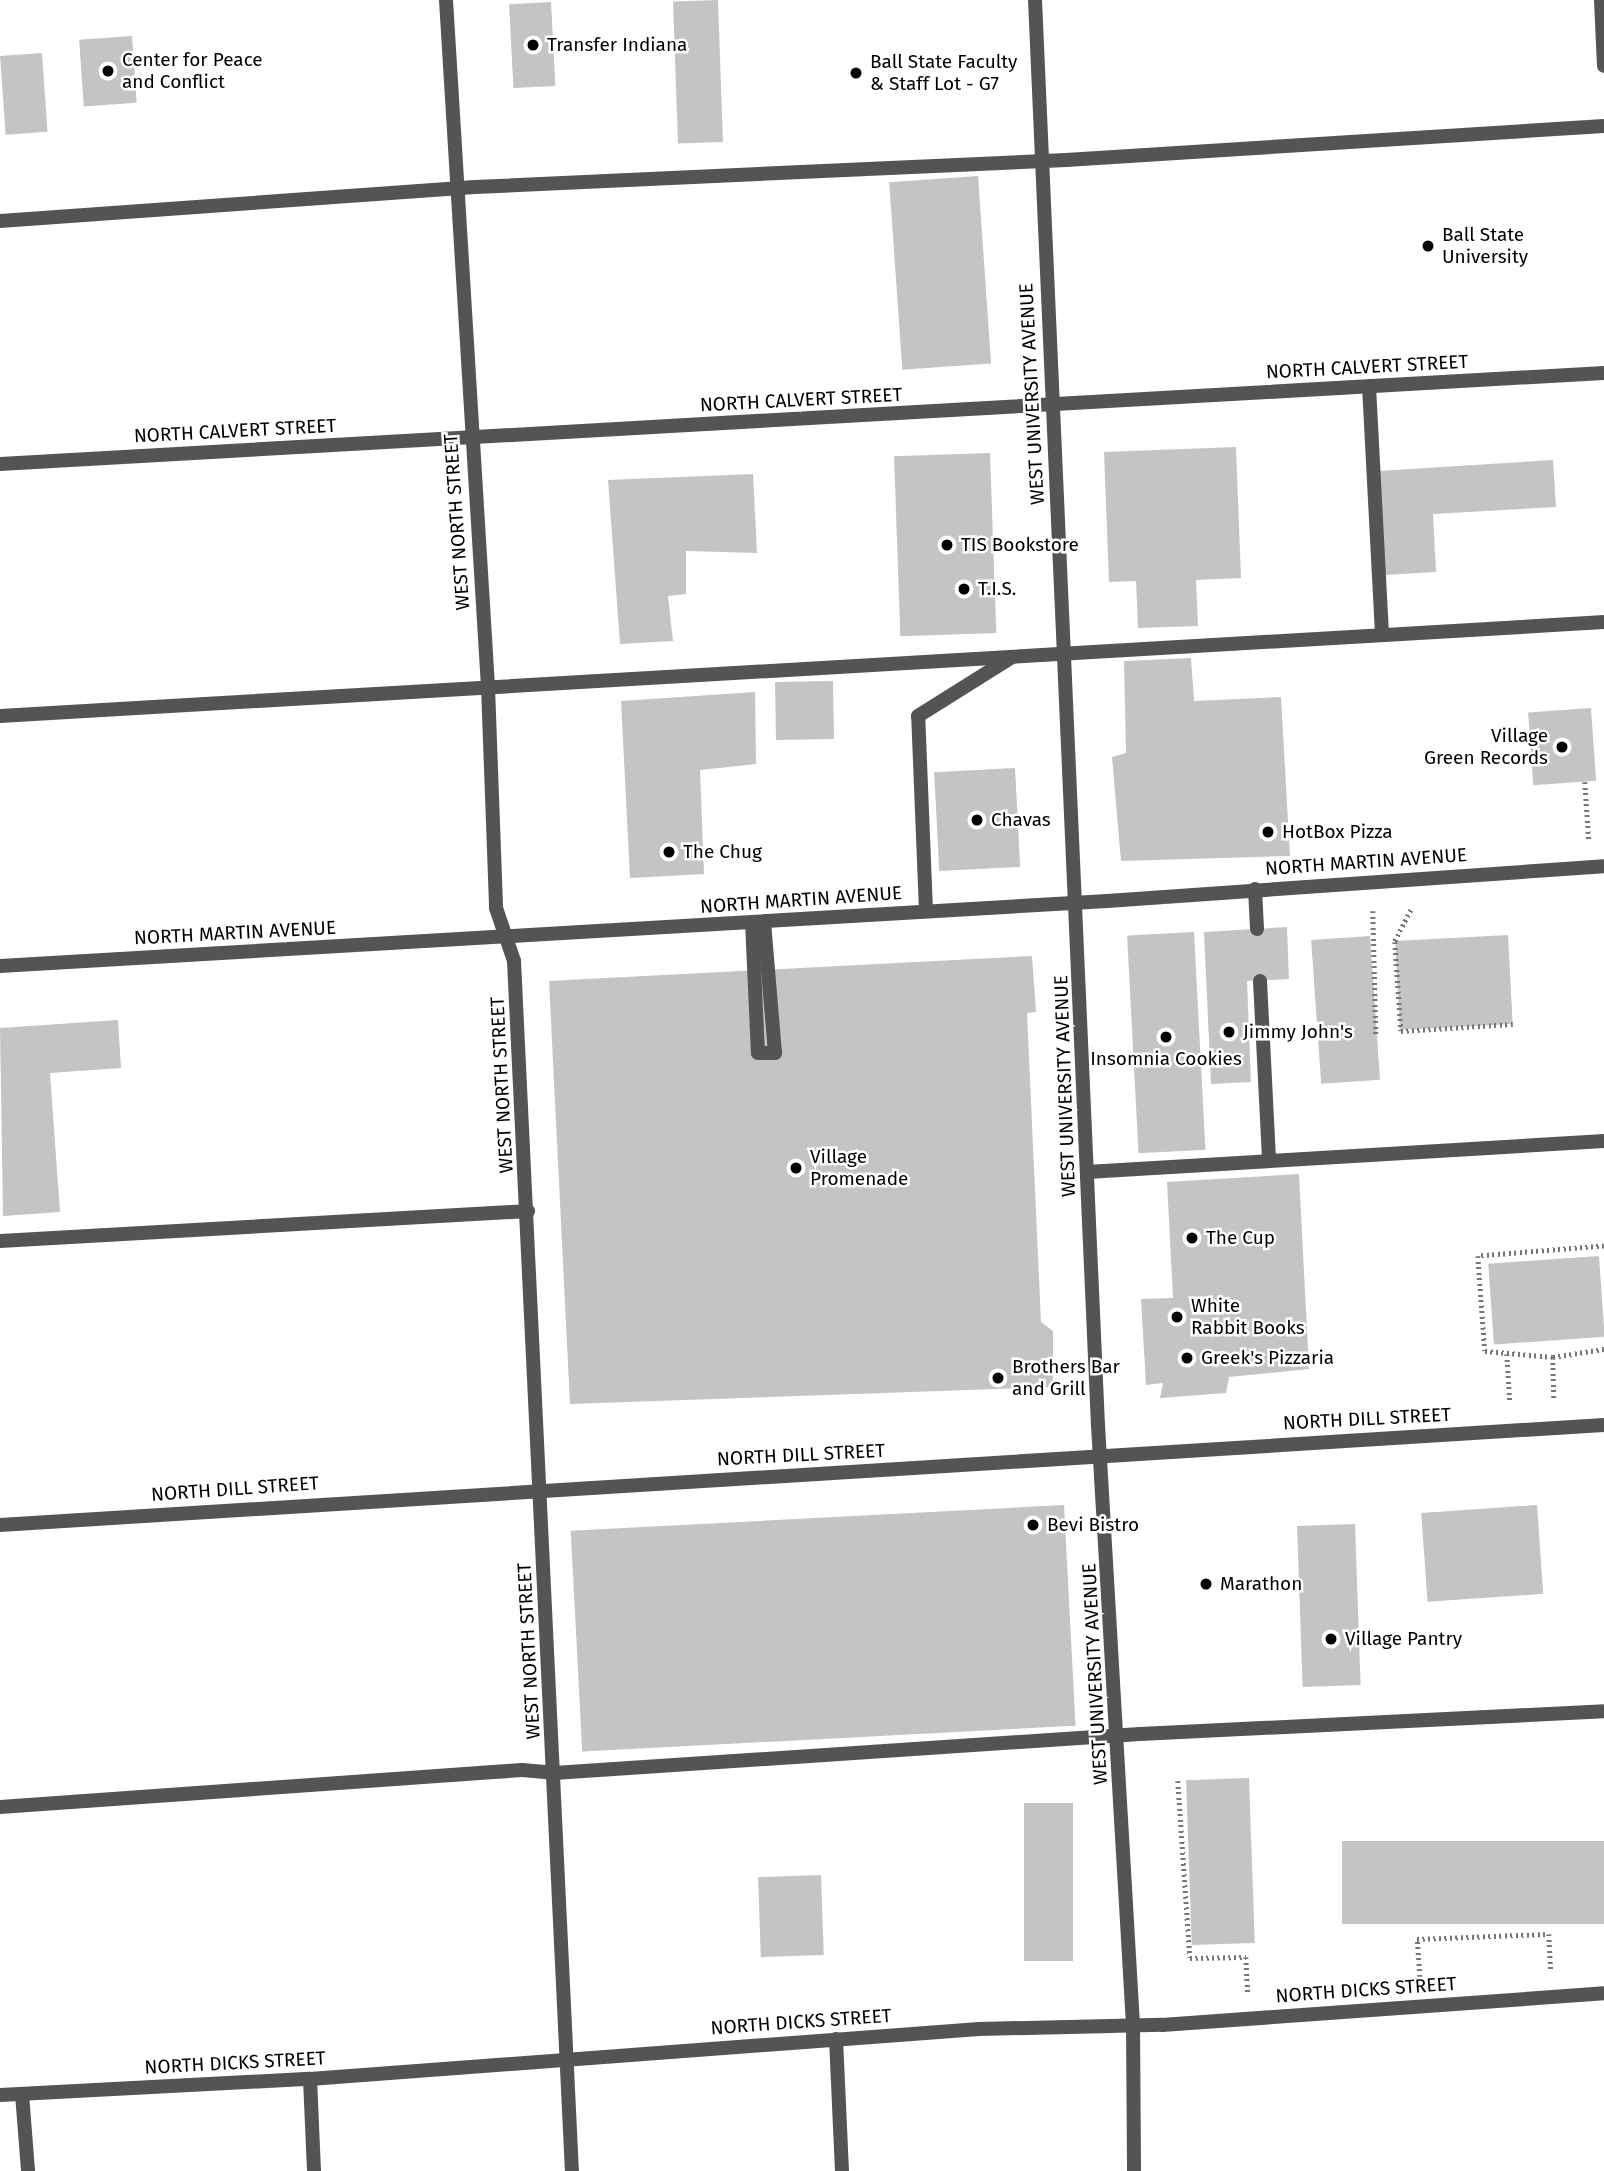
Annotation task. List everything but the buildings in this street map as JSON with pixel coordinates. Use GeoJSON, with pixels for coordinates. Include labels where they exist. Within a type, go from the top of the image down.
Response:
{"type":"FeatureCollection","features":[{"type":"Feature","properties":{"kind":"street","name":"WEST NORTH STREET"},"geometry":{"type":"LineString","coordinates":[[446,0],[455,189],[488,687],[496,908],[514,961],[569,2058],[572,2171]]}},
{"type":"Feature","properties":{"kind":"street","name":"WEST UNIVERSITY AVENUE"},"geometry":{"type":"LineString","coordinates":[[1035,0],[1063,653],[1078,902],[1087,1172],[1133,2024],[1134,2171]]}},
{"type":"Feature","properties":{"kind":"street"},"geometry":{"type":"LineString","coordinates":[[1601,0],[1604,66]]}},
{"type":"Feature","properties":{"kind":"street"},"geometry":{"type":"LineString","coordinates":[[0,221],[455,189],[1041,160],[1604,126]]}},
{"type":"Feature","properties":{"kind":"street","name":"NORTH CALVERT STREET"},"geometry":{"type":"LineString","coordinates":[[0,464],[1604,373]]}},
{"type":"Feature","properties":{"kind":"street"},"geometry":{"type":"LineString","coordinates":[[1368,387],[1382,635]]}},
{"type":"Feature","properties":{"kind":"street"},"geometry":{"type":"LineString","coordinates":[[0,716],[1604,622]]}},
{"type":"Feature","properties":{"kind":"street"},"geometry":{"type":"LineString","coordinates":[[926,911],[918,716],[1013,656]]}},
{"type":"Feature","properties":{"kind":"street","name":"NORTH MARTIN AVENUE"},"geometry":{"type":"LineString","coordinates":[[0,967],[1078,902],[1604,866]]}},
{"type":"Feature","properties":{"kind":"street"},"geometry":{"type":"LineString","coordinates":[[1255,889],[1257,929]]}},
{"type":"Feature","properties":{"kind":"street"},"geometry":{"type":"LineString","coordinates":[[758,922],[775,1053],[758,1054],[758,922]]}},
{"type":"Feature","properties":{"kind":"street"},"geometry":{"type":"LineString","coordinates":[[1260,981],[1269,1161]]}},
{"type":"Feature","properties":{"kind":"street"},"geometry":{"type":"LineString","coordinates":[[1087,1172],[1604,1141]]}},
{"type":"Feature","properties":{"kind":"street"},"geometry":{"type":"LineString","coordinates":[[0,1241],[528,1211]]}},
{"type":"Feature","properties":{"kind":"street","name":"NORTH DILL STREET"},"geometry":{"type":"LineString","coordinates":[[0,1525],[539,1489],[1604,1425]]}},
{"type":"Feature","properties":{"kind":"street"},"geometry":{"type":"LineString","coordinates":[[0,1807],[522,1770],[554,1773],[1119,1736],[1604,1711]]}},
{"type":"Feature","properties":{"kind":"street","name":"NORTH DICKS STREET"},"geometry":{"type":"LineString","coordinates":[[0,2095],[310,2079],[836,2039],[1133,2024],[1162,2025],[1604,1993]]}},
{"type":"Feature","properties":{"kind":"street"},"geometry":{"type":"LineString","coordinates":[[836,2039],[842,2171]]}},
{"type":"Feature","properties":{"kind":"street"},"geometry":{"type":"LineString","coordinates":[[310,2079],[314,2171]]}},
{"type":"Feature","properties":{"kind":"street"},"geometry":{"type":"LineString","coordinates":[[22,2094],[28,2171]]}},
{"type":"Feature","properties":{"kind":"path"},"geometry":{"type":"LineString","coordinates":[[1585,782],[1589,841]]}},
{"type":"Feature","properties":{"kind":"path"},"geometry":{"type":"LineString","coordinates":[[1411,910],[1395,942],[1401,1031],[1513,1024]]}},
{"type":"Feature","properties":{"kind":"path"},"geometry":{"type":"LineString","coordinates":[[1373,911],[1376,1034]]}},
{"type":"Feature","properties":{"kind":"path"},"geometry":{"type":"LineString","coordinates":[[1604,1246],[1478,1256],[1485,1351],[1553,1357],[1604,1349]]}},
{"type":"Feature","properties":{"kind":"path"},"geometry":{"type":"LineString","coordinates":[[1507,1354],[1510,1402]]}},
{"type":"Feature","properties":{"kind":"path"},"geometry":{"type":"LineString","coordinates":[[1553,1357],[1554,1399]]}},
{"type":"Feature","properties":{"kind":"path"},"geometry":{"type":"LineString","coordinates":[[1178,1781],[1190,1958],[1246,1956],[1248,1993]]}},
{"type":"Feature","properties":{"kind":"path"},"geometry":{"type":"LineString","coordinates":[[1420,1982],[1417,1939],[1549,1934],[1551,1975]]}},
{"type":"Feature","properties":{"kind":"place","name":"Transfer Indiana"},"geometry":{"type":"Point","coordinates":[533,45]}},
{"type":"Feature","properties":{"kind":"place","name":"Center for Peace and Conflict"},"geometry":{"type":"Point","coordinates":[108,71]}},
{"type":"Feature","properties":{"kind":"place","name":"Ball State Faculty & Staff Lot - G7"},"geometry":{"type":"Point","coordinates":[856,73]}},
{"type":"Feature","properties":{"kind":"place","name":"Ball State University"},"geometry":{"type":"Point","coordinates":[1428,246]}},
{"type":"Feature","properties":{"kind":"place","name":"TIS Bookstore"},"geometry":{"type":"Point","coordinates":[947,545]}},
{"type":"Feature","properties":{"kind":"place","name":"T.I.S."},"geometry":{"type":"Point","coordinates":[964,589]}},
{"type":"Feature","properties":{"kind":"place","name":"Village Green Records"},"geometry":{"type":"Point","coordinates":[1562,747]}},
{"type":"Feature","properties":{"kind":"place","name":"Chavas"},"geometry":{"type":"Point","coordinates":[977,820]}},
{"type":"Feature","properties":{"kind":"place","name":"HotBox Pizza"},"geometry":{"type":"Point","coordinates":[1268,832]}},
{"type":"Feature","properties":{"kind":"place","name":"The Chug"},"geometry":{"type":"Point","coordinates":[669,852]}},
{"type":"Feature","properties":{"kind":"place","name":"Jimmy John's"},"geometry":{"type":"Point","coordinates":[1229,1032]}},
{"type":"Feature","properties":{"kind":"place","name":"Insomnia Cookies"},"geometry":{"type":"Point","coordinates":[1166,1037]}},
{"type":"Feature","properties":{"kind":"place","name":"Village Promenade"},"geometry":{"type":"Point","coordinates":[796,1168]}},
{"type":"Feature","properties":{"kind":"place","name":"The Cup"},"geometry":{"type":"Point","coordinates":[1192,1238]}},
{"type":"Feature","properties":{"kind":"place","name":"White Rabbit Books"},"geometry":{"type":"Point","coordinates":[1177,1317]}},
{"type":"Feature","properties":{"kind":"place","name":"Greek's Pizzaria"},"geometry":{"type":"Point","coordinates":[1187,1358]}},
{"type":"Feature","properties":{"kind":"place","name":"Brothers Bar and Grill"},"geometry":{"type":"Point","coordinates":[998,1378]}},
{"type":"Feature","properties":{"kind":"place","name":"Bevi Bistro"},"geometry":{"type":"Point","coordinates":[1033,1525]}},
{"type":"Feature","properties":{"kind":"place","name":"Marathon"},"geometry":{"type":"Point","coordinates":[1206,1584]}},
{"type":"Feature","properties":{"kind":"place","name":"Village Pantry"},"geometry":{"type":"Point","coordinates":[1331,1639]}}]}
